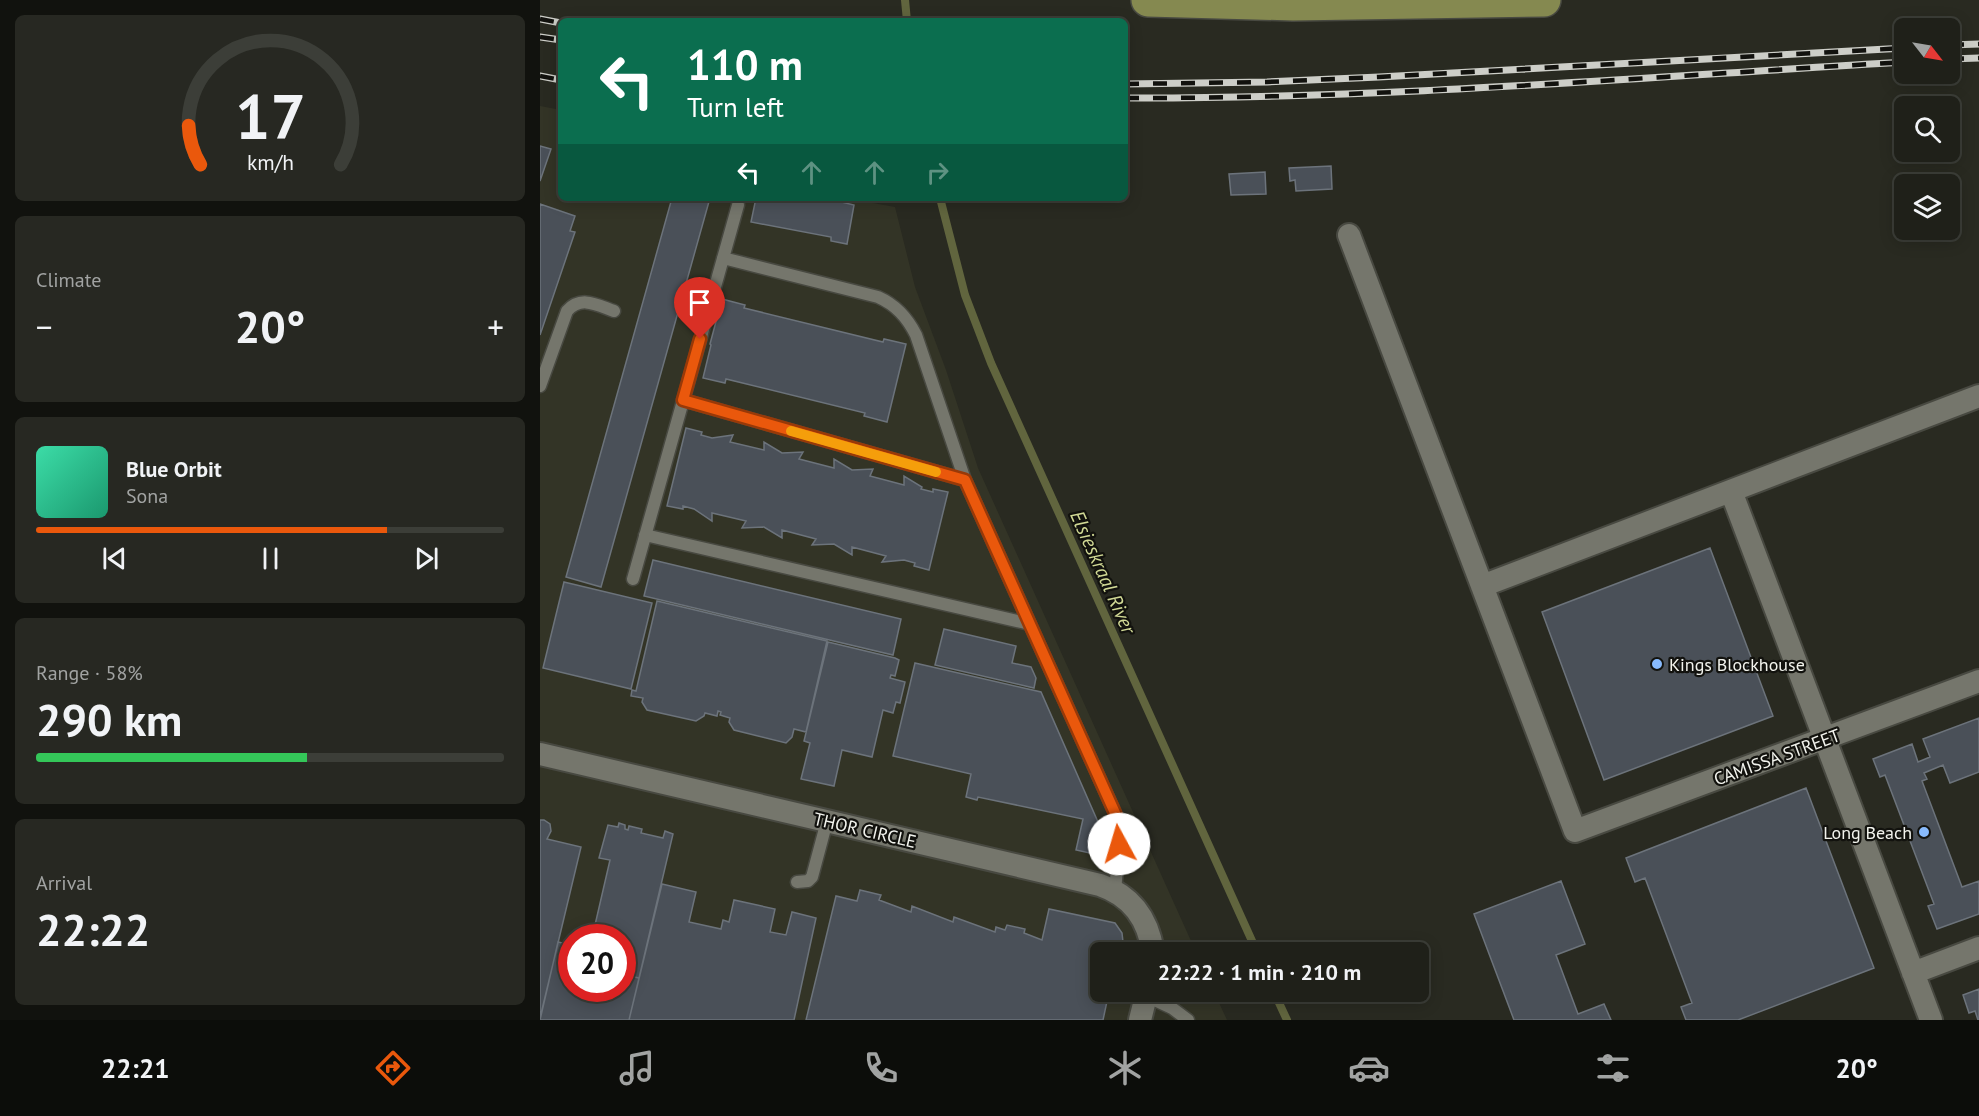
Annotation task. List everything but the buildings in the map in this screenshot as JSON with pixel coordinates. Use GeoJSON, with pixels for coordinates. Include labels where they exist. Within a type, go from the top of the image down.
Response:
{"type":"FeatureCollection","features":[{"type":"Feature","properties":{"kind":"main road"},"geometry":{"type":"LineString","coordinates":[[1148,0],[1293,4],[1544,0]]}},
{"type":"Feature","properties":{"kind":"street"},"geometry":{"type":"LineString","coordinates":[[1349,235],[1482,586],[1979,396]]}},
{"type":"Feature","properties":{"kind":"street"},"geometry":{"type":"LineString","coordinates":[[1731,491],[1931,1020]]}},
{"type":"Feature","properties":{"kind":"street","name":"CAMISSA STREET"},"geometry":{"type":"LineString","coordinates":[[1482,586],[1575,831],[1979,681]]}},
{"type":"Feature","properties":{"kind":"street","name":"THOR CIRCLE"},"geometry":{"type":"LineString","coordinates":[[540,753],[1100,885],[1115,891],[1131,903],[1146,923],[1151,942]]}},
{"type":"Feature","properties":{"kind":"street"},"geometry":{"type":"LineString","coordinates":[[1913,973],[1979,948]]}},
{"type":"Feature","properties":{"kind":"street"},"geometry":{"type":"LineString","coordinates":[[1140,1020],[1145,1002]]}},
{"type":"Feature","properties":{"kind":"lane"},"geometry":{"type":"LineString","coordinates":[[633,579],[738,205]]}},
{"type":"Feature","properties":{"kind":"lane"},"geometry":{"type":"LineString","coordinates":[[723,258],[878,297],[899,309],[909,321],[916,335],[965,480],[1118,820],[1120,836],[1115,891]]}},
{"type":"Feature","properties":{"kind":"lane"},"geometry":{"type":"LineString","coordinates":[[540,386],[567,311],[571,306],[583,301],[614,311]]}},
{"type":"Feature","properties":{"kind":"lane"},"geometry":{"type":"LineString","coordinates":[[683,400],[965,480]]}},
{"type":"Feature","properties":{"kind":"lane"},"geometry":{"type":"LineString","coordinates":[[645,535],[1030,624]]}},
{"type":"Feature","properties":{"kind":"lane"},"geometry":{"type":"LineString","coordinates":[[797,882],[812,877],[827,821]]}},
{"type":"Feature","properties":{"kind":"lane"},"geometry":{"type":"LineString","coordinates":[[1161,1002],[1188,1020]]}},
{"type":"Feature","properties":{"kind":"shaded area"},"geometry":{"type":"Polygon","coordinates":[[[540,106],[558,109],[558,201],[862,201],[895,207],[915,287],[946,370],[978,468],[1191,942],[1090,942],[1090,1002],[1219,1002],[1227,1020],[540,1020],[540,106]]]}},
{"type":"Feature","properties":{"kind":"waterway","name":"Elsieskraal River"},"geometry":{"type":"LineString","coordinates":[[905,0],[907,18]]}},
{"type":"Feature","properties":{"kind":"waterway","name":"Elsieskraal River"},"geometry":{"type":"LineString","coordinates":[[941,201],[965,295],[991,363],[1252,942]]}},
{"type":"Feature","properties":{"kind":"waterway","name":"Elsieskraal River"},"geometry":{"type":"LineString","coordinates":[[1279,1002],[1287,1020]]}},
{"type":"Feature","properties":{"kind":"railway"},"geometry":{"type":"LineString","coordinates":[[540,19],[558,22]]}},
{"type":"Feature","properties":{"kind":"railway"},"geometry":{"type":"LineString","coordinates":[[540,37],[558,40]]}},
{"type":"Feature","properties":{"kind":"railway"},"geometry":{"type":"LineString","coordinates":[[1960,45],[1979,44]]}},
{"type":"Feature","properties":{"kind":"railway"},"geometry":{"type":"LineString","coordinates":[[1128,84],[1267,82],[1379,77],[1894,49]]}},
{"type":"Feature","properties":{"kind":"railway"},"geometry":{"type":"LineString","coordinates":[[1960,59],[1979,58]]}},
{"type":"Feature","properties":{"kind":"railway"},"geometry":{"type":"LineString","coordinates":[[1128,98],[1418,91],[1894,63]]}},
{"type":"Feature","properties":{"kind":"railway"},"geometry":{"type":"LineString","coordinates":[[540,76],[558,79]]}},
{"type":"Feature","properties":{"kind":"slow traffic"},"geometry":{"type":"LineString","coordinates":[[791,431],[936,472]]}},
{"type":"Feature","properties":{"kind":"place","name":"Kings Blockhouse"},"geometry":{"type":"Point","coordinates":[1657,664]}},
{"type":"Feature","properties":{"kind":"place","name":"Long Beach"},"geometry":{"type":"Point","coordinates":[1924,832]}},
{"type":"Feature","properties":{"kind":"route"},"geometry":{"type":"LineString","coordinates":[[700,339],[683,400],[965,480],[1118,820],[1119,844]]}}]}
